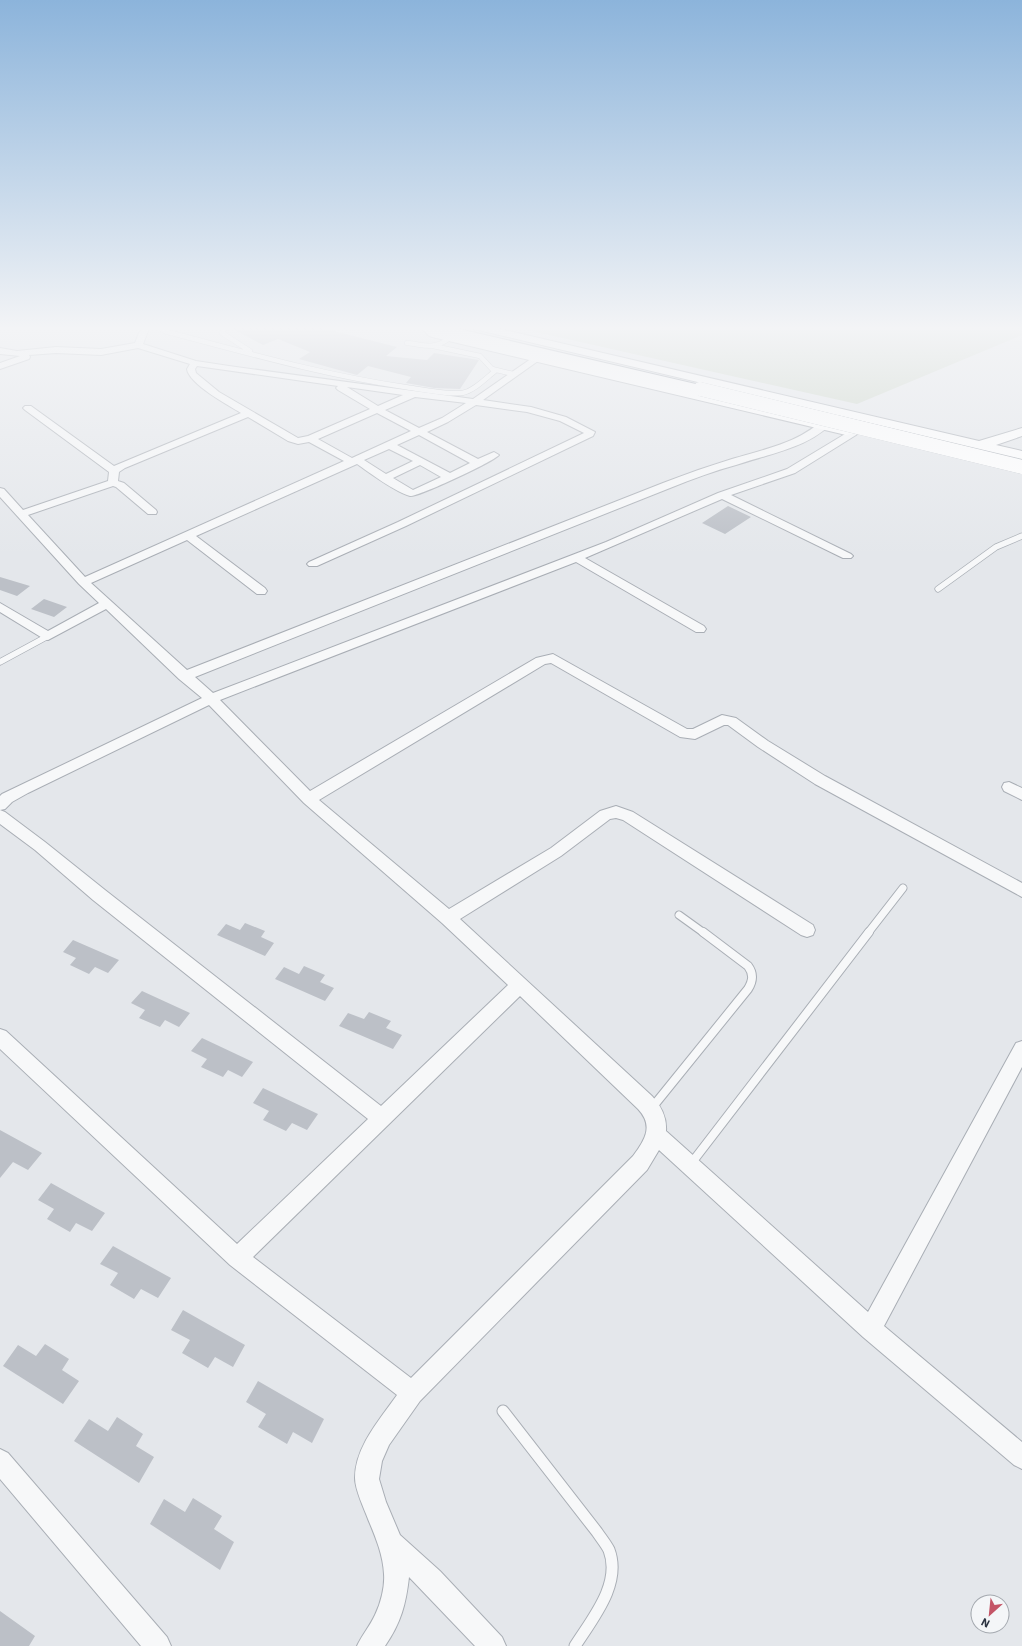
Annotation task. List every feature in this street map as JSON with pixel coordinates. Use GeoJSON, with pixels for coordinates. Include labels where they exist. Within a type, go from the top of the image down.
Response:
{"type":"FeatureCollection","features":[{"type":"Feature","properties":{"kind":"highway"},"geometry":{"type":"LineString","coordinates":[[766,403],[1022,467]]}},
{"type":"Feature","properties":{"kind":"highway"},"geometry":{"type":"LineString","coordinates":[[771,403],[1022,461]]}},
{"type":"Feature","properties":{"kind":"main road"},"geometry":{"type":"LineString","coordinates":[[724,403],[1022,473]]}},
{"type":"Feature","properties":{"kind":"main road"},"geometry":{"type":"LineString","coordinates":[[803,403],[1022,455]]}},
{"type":"Feature","properties":{"kind":"main road"},"geometry":{"type":"LineString","coordinates":[[904,445],[913,429]]}},
{"type":"Feature","properties":{"kind":"main road"},"geometry":{"type":"LineString","coordinates":[[967,460],[980,445],[1022,432]]}},
{"type":"Feature","properties":{"kind":"main road"},"geometry":{"type":"LineString","coordinates":[[984,464],[996,449],[1022,442]]}},
{"type":"Feature","properties":{"kind":"street"},"geometry":{"type":"LineString","coordinates":[[230,403],[298,442],[310,439],[394,403]]}},
{"type":"Feature","properties":{"kind":"street"},"geometry":{"type":"LineString","coordinates":[[366,403],[479,463]]}},
{"type":"Feature","properties":{"kind":"street"},"geometry":{"type":"LineString","coordinates":[[83,582],[419,432],[445,420],[473,403],[528,409],[563,419],[590,432],[590,434],[402,524],[313,564]]}},
{"type":"Feature","properties":{"kind":"street"},"geometry":{"type":"LineString","coordinates":[[28,408],[114,471]]}},
{"type":"Feature","properties":{"kind":"street"},"geometry":{"type":"LineString","coordinates":[[184,676],[280,640],[540,534],[679,480],[739,460],[787,447],[806,439],[824,426],[838,411]]}},
{"type":"Feature","properties":{"kind":"street"},"geometry":{"type":"LineString","coordinates":[[113,483],[114,471],[121,466],[247,414]]}},
{"type":"Feature","properties":{"kind":"street"},"geometry":{"type":"LineString","coordinates":[[0,806],[7,798],[23,789],[211,699],[610,544],[722,495],[791,471],[853,433]]}},
{"type":"Feature","properties":{"kind":"street"},"geometry":{"type":"LineString","coordinates":[[310,439],[355,461],[404,490],[412,493],[420,491],[494,455]]}},
{"type":"Feature","properties":{"kind":"street"},"geometry":{"type":"LineString","coordinates":[[390,445],[450,477]]}},
{"type":"Feature","properties":{"kind":"street"},"geometry":{"type":"LineString","coordinates":[[385,478],[421,461]]}},
{"type":"Feature","properties":{"kind":"street"},"geometry":{"type":"LineString","coordinates":[[21,514],[113,483],[120,485],[152,512]]}},
{"type":"Feature","properties":{"kind":"street"},"geometry":{"type":"LineString","coordinates":[[0,491],[83,582],[184,676],[211,699],[309,799],[448,918],[633,1090],[651,1110],[656,1118],[655,1134],[650,1148],[640,1164],[412,1393],[381,1437],[370,1460],[367,1479],[374,1502],[391,1544],[397,1574],[393,1603],[384,1625],[370,1646]]}},
{"type":"Feature","properties":{"kind":"street"},"geometry":{"type":"LineString","coordinates":[[722,495],[847,556]]}},
{"type":"Feature","properties":{"kind":"street"},"geometry":{"type":"LineString","coordinates":[[188,535],[261,591]]}},
{"type":"Feature","properties":{"kind":"street"},"geometry":{"type":"LineString","coordinates":[[576,557],[700,629]]}},
{"type":"Feature","properties":{"kind":"street"},"geometry":{"type":"LineString","coordinates":[[0,607],[48,636],[107,604]]}},
{"type":"Feature","properties":{"kind":"street"},"geometry":{"type":"LineString","coordinates":[[309,799],[541,662],[553,658],[685,734],[695,734],[722,720],[731,721],[763,744],[820,780],[1022,891]]}},
{"type":"Feature","properties":{"kind":"street"},"geometry":{"type":"LineString","coordinates":[[1009,788],[1022,795]]}},
{"type":"Feature","properties":{"kind":"street"},"geometry":{"type":"LineString","coordinates":[[448,918],[556,852],[605,816],[616,812],[628,816],[807,930]]}},
{"type":"Feature","properties":{"kind":"street"},"geometry":{"type":"LineString","coordinates":[[0,816],[40,846],[99,895],[382,1119]]}},
{"type":"Feature","properties":{"kind":"street"},"geometry":{"type":"LineString","coordinates":[[237,1258],[520,985]]}},
{"type":"Feature","properties":{"kind":"street"},"geometry":{"type":"LineString","coordinates":[[0,1036],[237,1258],[412,1393]]}},
{"type":"Feature","properties":{"kind":"street"},"geometry":{"type":"LineString","coordinates":[[871,1329],[1022,1049]]}},
{"type":"Feature","properties":{"kind":"street"},"geometry":{"type":"LineString","coordinates":[[655,1134],[871,1329],[1022,1457]]}},
{"type":"Feature","properties":{"kind":"street"},"geometry":{"type":"LineString","coordinates":[[0,1461],[158,1646]]}},
{"type":"Feature","properties":{"kind":"street"},"geometry":{"type":"LineString","coordinates":[[391,1544],[431,1580],[493,1646]]}},
{"type":"Feature","properties":{"kind":"lane"},"geometry":{"type":"LineString","coordinates":[[938,589],[996,547],[1022,536]]}},
{"type":"Feature","properties":{"kind":"lane"},"geometry":{"type":"LineString","coordinates":[[0,662],[48,636]]}},
{"type":"Feature","properties":{"kind":"lane"},"geometry":{"type":"LineString","coordinates":[[690,1165],[903,888]]}},
{"type":"Feature","properties":{"kind":"lane"},"geometry":{"type":"LineString","coordinates":[[651,1110],[748,989],[753,977],[752,971],[748,966],[679,915]]}},
{"type":"Feature","properties":{"kind":"lane"},"geometry":{"type":"LineString","coordinates":[[503,1411],[597,1532],[608,1550],[612,1563],[612,1577],[608,1590],[575,1646]]}},
{"type":"Feature","properties":{"kind":"building"},"geometry":{"type":"Polygon","coordinates":[[[728,506],[751,517],[725,534],[702,523],[728,506]]]}},
{"type":"Feature","properties":{"kind":"building"},"geometry":{"type":"Polygon","coordinates":[[[0,577],[30,586],[17,596],[0,590],[0,577]]]}},
{"type":"Feature","properties":{"kind":"building"},"geometry":{"type":"Polygon","coordinates":[[[44,599],[67,607],[54,617],[31,609],[44,599]]]}},
{"type":"Feature","properties":{"kind":"building"},"geometry":{"type":"Polygon","coordinates":[[[245,923],[265,931],[261,937],[274,943],[265,956],[217,935],[226,924],[240,930],[245,923]]]}},
{"type":"Feature","properties":{"kind":"building"},"geometry":{"type":"Polygon","coordinates":[[[73,940],[119,960],[108,973],[95,967],[89,974],[70,965],[76,958],[63,952],[73,940]]]}},
{"type":"Feature","properties":{"kind":"building"},"geometry":{"type":"Polygon","coordinates":[[[304,966],[325,975],[320,982],[334,988],[325,1001],[275,979],[284,967],[299,974],[304,966]]]}},
{"type":"Feature","properties":{"kind":"building"},"geometry":{"type":"Polygon","coordinates":[[[142,991],[190,1013],[179,1027],[165,1020],[160,1027],[139,1018],[145,1010],[131,1003],[142,991]]]}},
{"type":"Feature","properties":{"kind":"building"},"geometry":{"type":"Polygon","coordinates":[[[369,1012],[391,1021],[386,1028],[402,1035],[393,1049],[339,1026],[348,1013],[364,1019],[369,1012]]]}},
{"type":"Feature","properties":{"kind":"building"},"geometry":{"type":"Polygon","coordinates":[[[202,1038],[253,1062],[242,1077],[228,1070],[223,1077],[201,1067],[207,1059],[191,1051],[202,1038]]]}},
{"type":"Feature","properties":{"kind":"building"},"geometry":{"type":"Polygon","coordinates":[[[263,1088],[318,1114],[307,1130],[292,1123],[286,1131],[263,1120],[269,1111],[253,1103],[263,1088]]]}},
{"type":"Feature","properties":{"kind":"building"},"geometry":{"type":"Polygon","coordinates":[[[0,1130],[42,1153],[28,1170],[13,1162],[0,1178],[0,1130]]]}},
{"type":"Feature","properties":{"kind":"building"},"geometry":{"type":"Polygon","coordinates":[[[51,1183],[105,1213],[92,1231],[76,1223],[70,1232],[47,1219],[54,1209],[38,1200],[51,1183]]]}},
{"type":"Feature","properties":{"kind":"building"},"geometry":{"type":"Polygon","coordinates":[[[113,1246],[171,1278],[158,1298],[141,1289],[134,1299],[110,1285],[118,1273],[100,1264],[113,1246]]]}},
{"type":"Feature","properties":{"kind":"building"},"geometry":{"type":"Polygon","coordinates":[[[183,1310],[245,1345],[233,1367],[215,1357],[208,1368],[182,1353],[190,1340],[171,1330],[183,1310]]]}},
{"type":"Feature","properties":{"kind":"building"},"geometry":{"type":"Polygon","coordinates":[[[45,1344],[69,1359],[62,1370],[79,1381],[63,1404],[3,1366],[18,1345],[36,1356],[45,1344]]]}},
{"type":"Feature","properties":{"kind":"building"},"geometry":{"type":"Polygon","coordinates":[[[258,1381],[324,1419],[312,1443],[293,1432],[287,1444],[258,1427],[266,1414],[246,1402],[258,1381]]]}},
{"type":"Feature","properties":{"kind":"building"},"geometry":{"type":"Polygon","coordinates":[[[117,1417],[143,1434],[136,1446],[154,1457],[139,1483],[74,1441],[89,1419],[108,1431],[117,1417]]]}},
{"type":"Feature","properties":{"kind":"building"},"geometry":{"type":"Polygon","coordinates":[[[193,1498],[222,1516],[214,1529],[234,1542],[220,1570],[150,1524],[164,1499],[185,1512],[193,1498]]]}},
{"type":"Feature","properties":{"kind":"building"},"geometry":{"type":"Polygon","coordinates":[[[0,1611],[35,1636],[29,1646],[0,1646],[0,1611]]]}}]}
